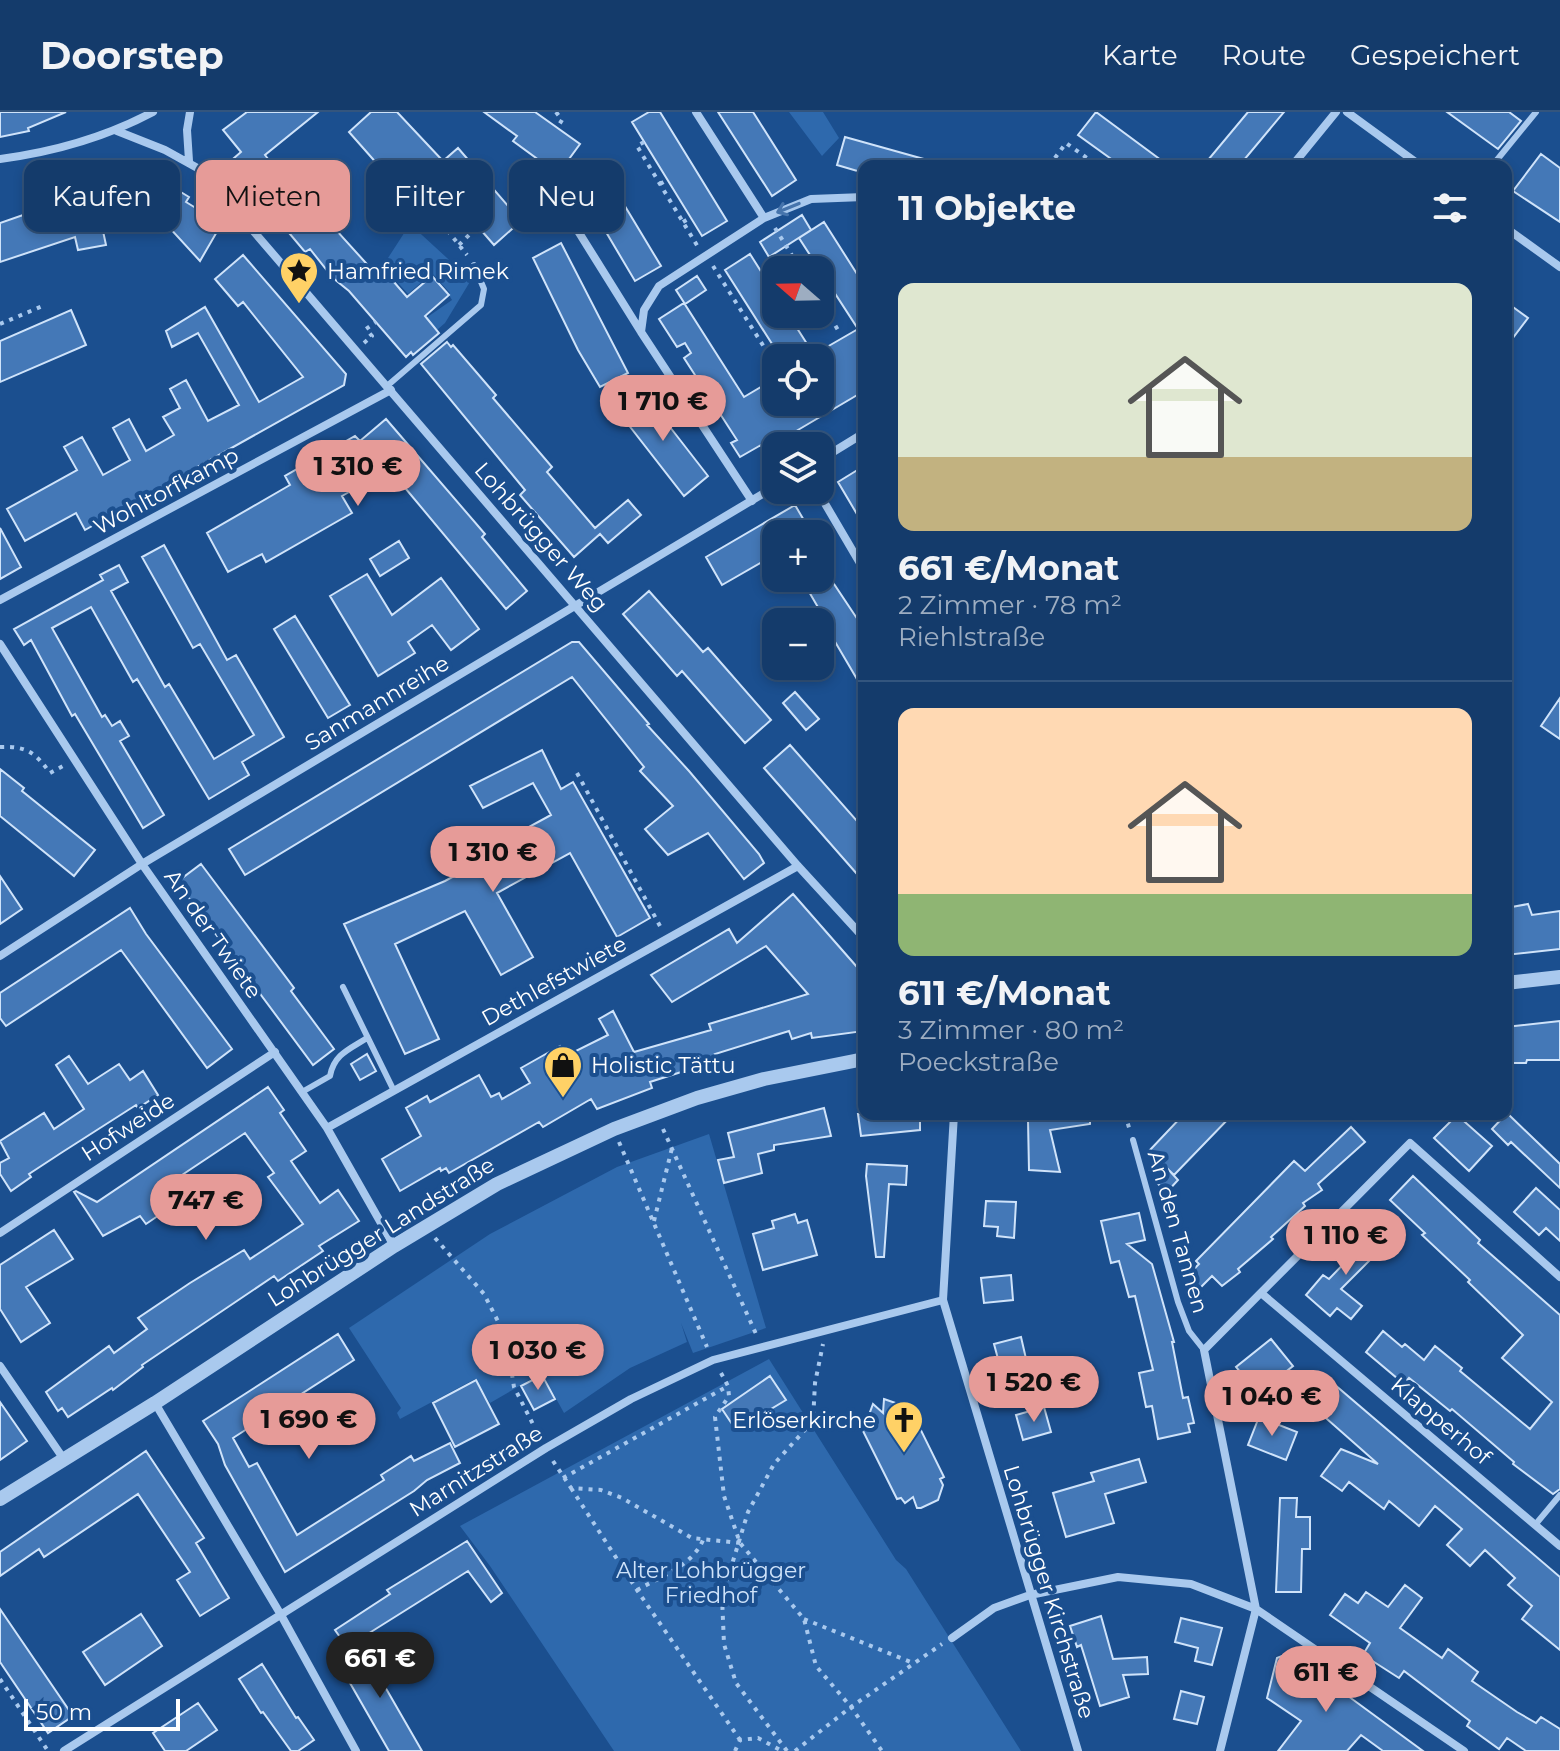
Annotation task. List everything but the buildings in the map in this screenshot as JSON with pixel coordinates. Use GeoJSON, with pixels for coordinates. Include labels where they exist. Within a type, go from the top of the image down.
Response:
{"type":"FeatureCollection","features":[{"type":"Feature","properties":{"kind":"street"},"geometry":{"type":"LineString","coordinates":[[0,159],[117,131],[153,112]]}},
{"type":"Feature","properties":{"kind":"street"},"geometry":{"type":"LineString","coordinates":[[189,161],[187,130],[190,112]]}},
{"type":"Feature","properties":{"kind":"street"},"geometry":{"type":"LineString","coordinates":[[696,112],[766,217]]}},
{"type":"Feature","properties":{"kind":"street"},"geometry":{"type":"LineString","coordinates":[[1297,160],[1336,112]]}},
{"type":"Feature","properties":{"kind":"street"},"geometry":{"type":"LineString","coordinates":[[1347,112],[1413,160]]}},
{"type":"Feature","properties":{"kind":"street","name":"Lohbrügger Weg"},"geometry":{"type":"LineString","coordinates":[[117,131],[189,161],[201,170],[798,866],[858,931]]}},
{"type":"Feature","properties":{"kind":"street"},"geometry":{"type":"LineString","coordinates":[[641,332],[644,310],[659,286],[766,217],[811,199],[858,197]]}},
{"type":"Feature","properties":{"kind":"street"},"geometry":{"type":"LineString","coordinates":[[579,232],[752,501]]}},
{"type":"Feature","properties":{"kind":"street"},"geometry":{"type":"LineString","coordinates":[[1512,232],[1560,267]]}},
{"type":"Feature","properties":{"kind":"street","name":"Wohltorfkamp"},"geometry":{"type":"LineString","coordinates":[[0,600],[389,388]]}},
{"type":"Feature","properties":{"kind":"street"},"geometry":{"type":"LineString","coordinates":[[834,451],[858,437]]}},
{"type":"Feature","properties":{"kind":"street","name":"Sanmannreihe"},"geometry":{"type":"LineString","coordinates":[[0,956],[142,864],[762,495]]}},
{"type":"Feature","properties":{"kind":"street"},"geometry":{"type":"LineString","coordinates":[[825,504],[858,560]]}},
{"type":"Feature","properties":{"kind":"street","name":"An der Twiete"},"geometry":{"type":"LineString","coordinates":[[0,644],[142,864],[327,1128],[394,1246]]}},
{"type":"Feature","properties":{"kind":"street","name":"Dethlefstwiete"},"geometry":{"type":"LineString","coordinates":[[327,1128],[798,866]]}},
{"type":"Feature","properties":{"kind":"street"},"geometry":{"type":"LineString","coordinates":[[1512,982],[1560,977]]}},
{"type":"Feature","properties":{"kind":"street","name":"Hofweide"},"geometry":{"type":"LineString","coordinates":[[0,1233],[275,1052]]}},
{"type":"Feature","properties":{"kind":"street","name":"Lohbrügger Landstraße"},"geometry":{"type":"LineString","coordinates":[[0,1499],[155,1403],[394,1246],[497,1184],[656,1112],[764,1079],[858,1060]]}},
{"type":"Feature","properties":{"kind":"street","name":"Lohbrügger Kirchstraße"},"geometry":{"type":"LineString","coordinates":[[954,1120],[943,1300],[1078,1751]]}},
{"type":"Feature","properties":{"kind":"street"},"geometry":{"type":"LineString","coordinates":[[1204,1350],[1410,1143],[1560,1277]]}},
{"type":"Feature","properties":{"kind":"street","name":"Klapperhof"},"geometry":{"type":"LineString","coordinates":[[1261,1293],[1560,1546]]}},
{"type":"Feature","properties":{"kind":"street","name":"Marnitzstraße"},"geometry":{"type":"LineString","coordinates":[[64,1751],[546,1448],[631,1399],[713,1360],[943,1300]]}},
{"type":"Feature","properties":{"kind":"street","name":"An den Tannen"},"geometry":{"type":"LineString","coordinates":[[1204,1350],[1256,1609],[1220,1751]]}},
{"type":"Feature","properties":{"kind":"street"},"geometry":{"type":"LineString","coordinates":[[0,1366],[63,1458]]}},
{"type":"Feature","properties":{"kind":"street"},"geometry":{"type":"LineString","coordinates":[[155,1403],[281,1615],[356,1751]]}},
{"type":"Feature","properties":{"kind":"street"},"geometry":{"type":"LineString","coordinates":[[952,1638],[994,1608],[1030,1595],[1118,1577],[1191,1584],[1256,1609],[1464,1751]]}},
{"type":"Feature","properties":{"kind":"lane"},"geometry":{"type":"LineString","coordinates":[[1497,160],[1536,112]]}},
{"type":"Feature","properties":{"kind":"lane"},"geometry":{"type":"LineString","coordinates":[[389,388],[481,305],[484,289],[474,265]]}},
{"type":"Feature","properties":{"kind":"lane"},"geometry":{"type":"LineString","coordinates":[[343,987],[394,1091]]}},
{"type":"Feature","properties":{"kind":"lane"},"geometry":{"type":"LineString","coordinates":[[302,1092],[330,1076],[338,1056],[367,1038]]}},
{"type":"Feature","properties":{"kind":"lane","name":"An den Tannen"},"geometry":{"type":"LineString","coordinates":[[1133,1140],[1178,1302],[1189,1331],[1204,1350]]}},
{"type":"Feature","properties":{"kind":"lane"},"geometry":{"type":"LineString","coordinates":[[1535,1525],[1560,1495]]}},
{"type":"Feature","properties":{"kind":"path"},"geometry":{"type":"LineString","coordinates":[[556,112],[562,120],[557,128]]}},
{"type":"Feature","properties":{"kind":"path"},"geometry":{"type":"LineString","coordinates":[[644,142],[637,146],[762,344]]}},
{"type":"Feature","properties":{"kind":"path"},"geometry":{"type":"LineString","coordinates":[[1053,160],[1066,143],[1090,160]]}},
{"type":"Feature","properties":{"kind":"path"},"geometry":{"type":"LineString","coordinates":[[660,184],[667,180]]}},
{"type":"Feature","properties":{"kind":"path"},"geometry":{"type":"LineString","coordinates":[[766,217],[792,256]]}},
{"type":"Feature","properties":{"kind":"path"},"geometry":{"type":"LineString","coordinates":[[683,222],[690,218]]}},
{"type":"Feature","properties":{"kind":"path"},"geometry":{"type":"LineString","coordinates":[[449,232],[474,265]]}},
{"type":"Feature","properties":{"kind":"path"},"geometry":{"type":"LineString","coordinates":[[459,245],[472,232]]}},
{"type":"Feature","properties":{"kind":"path"},"geometry":{"type":"LineString","coordinates":[[0,324],[45,305]]}},
{"type":"Feature","properties":{"kind":"path"},"geometry":{"type":"LineString","coordinates":[[361,334],[376,322]]}},
{"type":"Feature","properties":{"kind":"path"},"geometry":{"type":"LineString","coordinates":[[834,323],[838,330]]}},
{"type":"Feature","properties":{"kind":"path"},"geometry":{"type":"LineString","coordinates":[[356,350],[372,336],[366,329]]}},
{"type":"Feature","properties":{"kind":"path"},"geometry":{"type":"LineString","coordinates":[[0,747],[18,746],[38,756],[50,773],[74,760]]}},
{"type":"Feature","properties":{"kind":"path"},"geometry":{"type":"LineString","coordinates":[[577,773],[667,938]]}},
{"type":"Feature","properties":{"kind":"path"},"geometry":{"type":"LineString","coordinates":[[656,1112],[761,1346]]}},
{"type":"Feature","properties":{"kind":"path"},"geometry":{"type":"LineString","coordinates":[[614,1129],[713,1360],[728,1386],[729,1396],[715,1417],[724,1496],[740,1543],[804,1619],[816,1666],[851,1707],[882,1751]]}},
{"type":"Feature","properties":{"kind":"path"},"geometry":{"type":"LineString","coordinates":[[653,1223],[672,1148]]}},
{"type":"Feature","properties":{"kind":"path"},"geometry":{"type":"LineString","coordinates":[[426,1227],[484,1294],[506,1337],[514,1387],[563,1478],[740,1740]]}},
{"type":"Feature","properties":{"kind":"path"},"geometry":{"type":"LineString","coordinates":[[784,1751],[736,1683],[724,1644],[722,1597],[748,1512],[774,1464],[813,1421],[815,1383],[826,1330]]}},
{"type":"Feature","properties":{"kind":"path"},"geometry":{"type":"LineString","coordinates":[[563,1478],[728,1386]]}},
{"type":"Feature","properties":{"kind":"path"},"geometry":{"type":"LineString","coordinates":[[571,1488],[601,1490],[622,1498],[692,1538],[740,1543]]}},
{"type":"Feature","properties":{"kind":"path"},"geometry":{"type":"LineString","coordinates":[[637,1590],[697,1553],[703,1539]]}},
{"type":"Feature","properties":{"kind":"path"},"geometry":{"type":"LineString","coordinates":[[804,1619],[914,1663]]}},
{"type":"Feature","properties":{"kind":"path"},"geometry":{"type":"LineString","coordinates":[[795,1751],[851,1707],[952,1638]]}},
{"type":"Feature","properties":{"kind":"path"},"geometry":{"type":"LineString","coordinates":[[0,1679],[48,1751]]}},
{"type":"Feature","properties":{"kind":"path"},"geometry":{"type":"LineString","coordinates":[[740,1740],[758,1738],[784,1751]]}},
{"type":"Feature","properties":{"kind":"path"},"geometry":{"type":"LineString","coordinates":[[735,1751],[740,1740]]}},
{"type":"Feature","properties":{"kind":"green space"},"geometry":{"type":"Polygon","coordinates":[[[789,112],[823,112],[839,138],[822,156],[789,112]]]}},
{"type":"Feature","properties":{"kind":"green space"},"geometry":{"type":"Polygon","coordinates":[[[405,232],[419,232],[471,280],[445,323],[437,330],[426,318],[452,300],[450,293],[432,273],[408,294],[391,275],[397,269],[388,258],[405,232]]]}},
{"type":"Feature","properties":{"kind":"green space"},"geometry":{"type":"Polygon","coordinates":[[[709,1134],[766,1328],[693,1353],[681,1323],[687,1342],[630,1368],[564,1413],[542,1373],[490,1403],[475,1379],[400,1419],[397,1413],[401,1408],[349,1328],[490,1234],[617,1167],[709,1134]]]}},
{"type":"Feature","properties":{"kind":"green space","name":"Alter Lohbrügger Friedhof"},"geometry":{"type":"Polygon","coordinates":[[[769,1359],[1021,1751],[614,1751],[460,1526],[769,1359]]]}},
{"type":"Feature","properties":{"kind":"place","name":"Hamfried Rimek"},"geometry":{"type":"Point","coordinates":[299,305]}},
{"type":"Feature","properties":{"kind":"place","name":"Holistic Tättu"},"geometry":{"type":"Point","coordinates":[563,1099]}},
{"type":"Feature","properties":{"kind":"place","name":"Erlöserkirche"},"geometry":{"type":"Point","coordinates":[904,1454]}}]}
